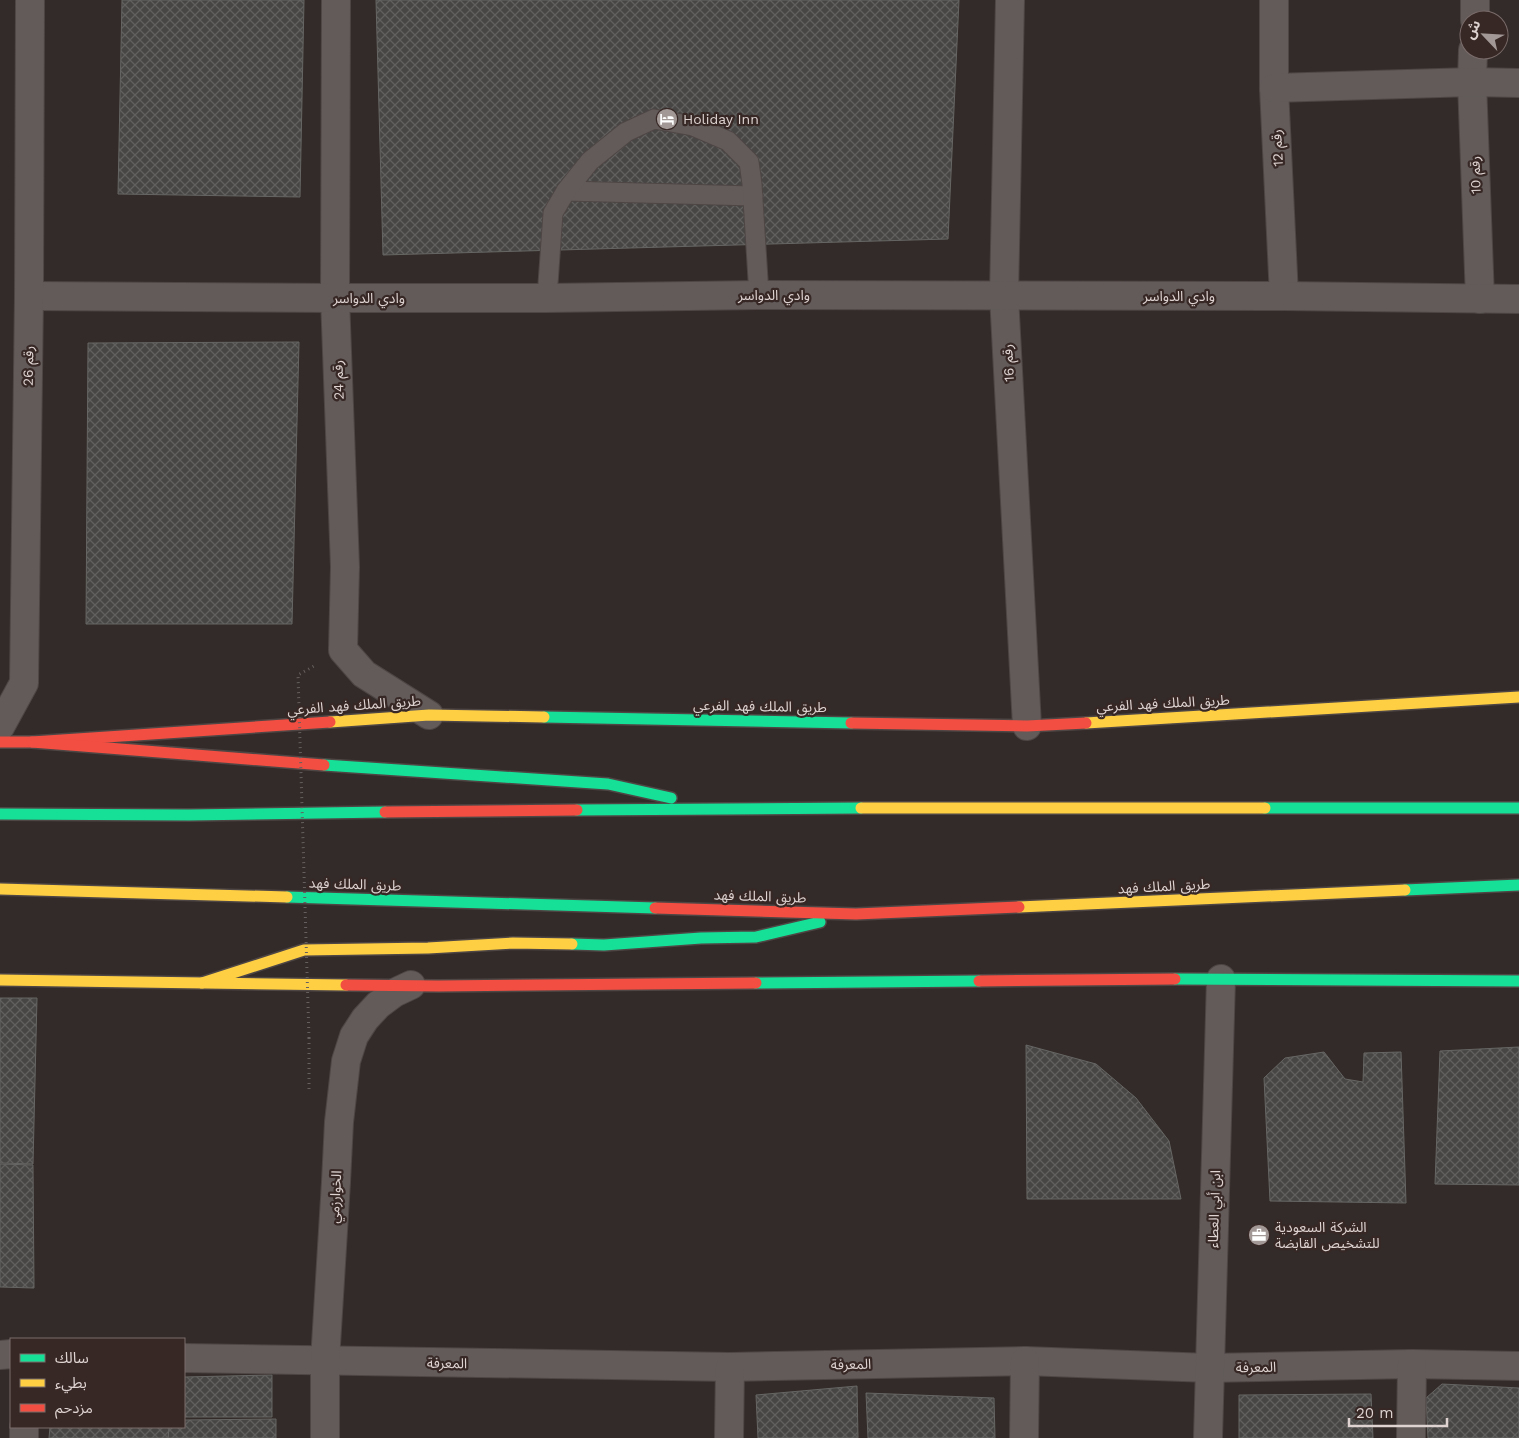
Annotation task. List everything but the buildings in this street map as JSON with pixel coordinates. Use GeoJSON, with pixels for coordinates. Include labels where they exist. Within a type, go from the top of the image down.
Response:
{"type":"FeatureCollection","features":[{"type":"Feature","properties":{"kind":"main road","name":"طريق الملك فهد الفرعي"},"geometry":{"type":"LineString","coordinates":[[0,742],[32,742],[429,715],[1027,726],[1519,697]]}},
{"type":"Feature","properties":{"kind":"main road"},"geometry":{"type":"LineString","coordinates":[[32,742],[402,771],[608,784],[717,808]]}},
{"type":"Feature","properties":{"kind":"main road"},"geometry":{"type":"LineString","coordinates":[[0,814],[189,815],[717,808],[1516,808]]}},
{"type":"Feature","properties":{"kind":"main road","name":"طريق الملك فهد"},"geometry":{"type":"LineString","coordinates":[[0,889],[856,914],[1519,885]]}},
{"type":"Feature","properties":{"kind":"main road"},"geometry":{"type":"LineString","coordinates":[[202,983],[304,950],[428,948],[513,943],[604,945],[701,938],[756,938],[856,914]]}},
{"type":"Feature","properties":{"kind":"main road"},"geometry":{"type":"LineString","coordinates":[[0,980],[411,985],[1220,980],[1519,981]]}},
{"type":"Feature","properties":{"kind":"street","name":"رقم 26"},"geometry":{"type":"LineString","coordinates":[[0,726],[24,682],[29,296],[30,0]]}},
{"type":"Feature","properties":{"kind":"street","name":"رقم 24"},"geometry":{"type":"LineString","coordinates":[[336,0],[335,298],[345,567],[343,650],[364,674],[429,715]]}},
{"type":"Feature","properties":{"kind":"street","name":"رقم 16"},"geometry":{"type":"LineString","coordinates":[[1010,0],[1004,296],[1027,726]]}},
{"type":"Feature","properties":{"kind":"street","name":"رقم 12"},"geometry":{"type":"LineString","coordinates":[[1274,0],[1274,88],[1284,296]]}},
{"type":"Feature","properties":{"kind":"street","name":"رقم 10"},"geometry":{"type":"LineString","coordinates":[[1473,60],[1480,299]]}},
{"type":"Feature","properties":{"kind":"street"},"geometry":{"type":"LineString","coordinates":[[1274,88],[1519,82]]}},
{"type":"Feature","properties":{"kind":"street","name":"وادي الدواسر"},"geometry":{"type":"LineString","coordinates":[[29,296],[335,298],[759,295],[1284,296],[1519,299]]}},
{"type":"Feature","properties":{"kind":"street","name":"ابن أبي العطاء"},"geometry":{"type":"LineString","coordinates":[[1208,1438],[1220,980]]}},
{"type":"Feature","properties":{"kind":"street","name":"الخوارزمي"},"geometry":{"type":"LineString","coordinates":[[325,1438],[325,1361],[339,1122],[346,1062],[354,1036],[365,1019],[378,1005],[394,993],[411,985]]}},
{"type":"Feature","properties":{"kind":"street","name":"المعرفة"},"geometry":{"type":"LineString","coordinates":[[185,1358],[730,1367],[1025,1361],[1209,1368],[1412,1364],[1519,1366]]}},
{"type":"Feature","properties":{"kind":"street"},"geometry":{"type":"LineString","coordinates":[[1024,1438],[1025,1361]]}},
{"type":"Feature","properties":{"kind":"street"},"geometry":{"type":"LineString","coordinates":[[1411,1438],[1412,1364]]}},
{"type":"Feature","properties":{"kind":"street"},"geometry":{"type":"LineString","coordinates":[[729,1438],[730,1367]]}},
{"type":"Feature","properties":{"kind":"lane"},"geometry":{"type":"LineString","coordinates":[[547,298],[553,213],[566,191],[590,160],[626,132],[654,119],[693,126],[728,141],[749,162],[759,295]]}},
{"type":"Feature","properties":{"kind":"lane"},"geometry":{"type":"LineString","coordinates":[[566,191],[753,196]]}},
{"type":"Feature","properties":{"kind":"path"},"geometry":{"type":"LineString","coordinates":[[309,1095],[298,676],[314,666]]}},
{"type":"Feature","properties":{"kind":"traffic: fast"},"geometry":{"type":"LineString","coordinates":[[544,717],[851,723]]}},
{"type":"Feature","properties":{"kind":"traffic: fast"},"geometry":{"type":"LineString","coordinates":[[324,765],[608,784],[671,798]]}},
{"type":"Feature","properties":{"kind":"traffic: fast"},"geometry":{"type":"LineString","coordinates":[[577,810],[861,808]]}},
{"type":"Feature","properties":{"kind":"traffic: fast"},"geometry":{"type":"LineString","coordinates":[[1265,808],[1519,808]]}},
{"type":"Feature","properties":{"kind":"traffic: fast"},"geometry":{"type":"LineString","coordinates":[[0,814],[189,815],[385,812]]}},
{"type":"Feature","properties":{"kind":"traffic: fast"},"geometry":{"type":"LineString","coordinates":[[1405,890],[1519,885]]}},
{"type":"Feature","properties":{"kind":"traffic: fast"},"geometry":{"type":"LineString","coordinates":[[287,897],[655,908]]}},
{"type":"Feature","properties":{"kind":"traffic: fast"},"geometry":{"type":"LineString","coordinates":[[572,944],[604,945],[701,938],[756,937],[820,922]]}},
{"type":"Feature","properties":{"kind":"traffic: fast"},"geometry":{"type":"LineString","coordinates":[[1175,979],[1519,981]]}},
{"type":"Feature","properties":{"kind":"traffic: fast"},"geometry":{"type":"LineString","coordinates":[[756,983],[979,981]]}},
{"type":"Feature","properties":{"kind":"traffic: slow"},"geometry":{"type":"LineString","coordinates":[[1086,723],[1519,697]]}},
{"type":"Feature","properties":{"kind":"traffic: slow"},"geometry":{"type":"LineString","coordinates":[[330,722],[429,715],[544,717]]}},
{"type":"Feature","properties":{"kind":"traffic: slow"},"geometry":{"type":"LineString","coordinates":[[861,808],[1265,808]]}},
{"type":"Feature","properties":{"kind":"traffic: slow"},"geometry":{"type":"LineString","coordinates":[[0,889],[287,897]]}},
{"type":"Feature","properties":{"kind":"traffic: slow"},"geometry":{"type":"LineString","coordinates":[[1019,907],[1405,890]]}},
{"type":"Feature","properties":{"kind":"traffic: slow"},"geometry":{"type":"LineString","coordinates":[[202,983],[304,950],[428,948],[513,943],[572,944]]}},
{"type":"Feature","properties":{"kind":"traffic: slow"},"geometry":{"type":"LineString","coordinates":[[0,980],[346,985]]}},
{"type":"Feature","properties":{"kind":"traffic: jam"},"geometry":{"type":"LineString","coordinates":[[0,742],[32,742],[330,722]]}},
{"type":"Feature","properties":{"kind":"traffic: jam"},"geometry":{"type":"LineString","coordinates":[[851,723],[1027,726],[1086,723]]}},
{"type":"Feature","properties":{"kind":"traffic: jam"},"geometry":{"type":"LineString","coordinates":[[32,742],[324,765]]}},
{"type":"Feature","properties":{"kind":"traffic: jam"},"geometry":{"type":"LineString","coordinates":[[385,812],[577,810]]}},
{"type":"Feature","properties":{"kind":"traffic: jam"},"geometry":{"type":"LineString","coordinates":[[655,908],[856,914],[1019,907]]}},
{"type":"Feature","properties":{"kind":"traffic: jam"},"geometry":{"type":"LineString","coordinates":[[979,981],[1175,979]]}},
{"type":"Feature","properties":{"kind":"traffic: jam"},"geometry":{"type":"LineString","coordinates":[[346,985],[756,983]]}},
{"type":"Feature","properties":{"kind":"place","name":"Holiday Inn"},"geometry":{"type":"Point","coordinates":[667,119]}},
{"type":"Feature","properties":{"kind":"place","name":"الشركة السعودية للتشخيص القابضة"},"geometry":{"type":"Point","coordinates":[1259,1235]}}]}
